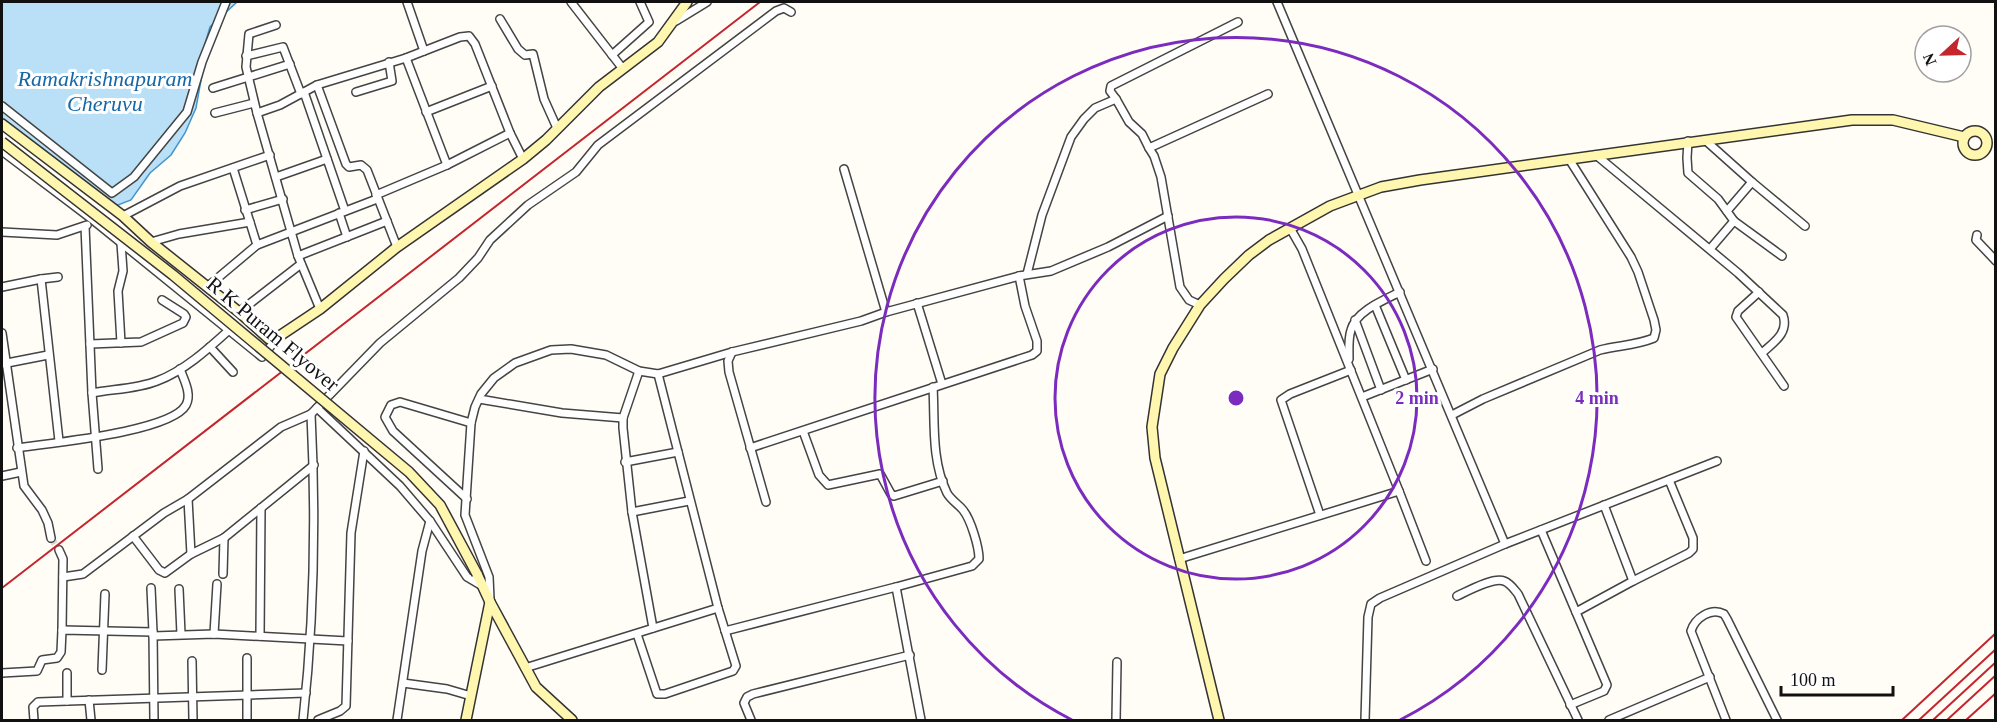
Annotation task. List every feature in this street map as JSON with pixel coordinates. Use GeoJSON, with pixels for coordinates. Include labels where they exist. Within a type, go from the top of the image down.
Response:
{"type":"FeatureCollection","features":[{"type":"Feature","properties":{"kind":"street"},"geometry":{"type":"LineString","coordinates":[[104,201],[134,177],[187,112],[202,62],[226,2]]}},
{"type":"Feature","properties":{"kind":"street"},"geometry":{"type":"LineString","coordinates":[[407,2],[424,51]]}},
{"type":"Feature","properties":{"kind":"street"},"geometry":{"type":"LineString","coordinates":[[571,2],[622,69]]}},
{"type":"Feature","properties":{"kind":"street"},"geometry":{"type":"LineString","coordinates":[[612,55],[649,22],[640,2]]}},
{"type":"Feature","properties":{"kind":"street"},"geometry":{"type":"LineString","coordinates":[[2,151],[93,220],[262,357],[278,338],[320,309],[397,247],[523,159],[599,87],[658,42],[687,2]]}},
{"type":"Feature","properties":{"kind":"street"},"geometry":{"type":"LineString","coordinates":[[673,22],[707,2]]}},
{"type":"Feature","properties":{"kind":"street"},"geometry":{"type":"LineString","coordinates":[[1277,2],[1505,544]]}},
{"type":"Feature","properties":{"kind":"street"},"geometry":{"type":"LineString","coordinates":[[63,577],[83,574],[164,513],[188,499],[281,427],[314,411],[380,343],[459,278],[478,258],[490,240],[528,205],[576,172],[598,145],[776,11],[784,8],[790,12]]}},
{"type":"Feature","properties":{"kind":"street"},"geometry":{"type":"LineString","coordinates":[[500,19],[518,49],[525,55],[533,54],[544,99],[557,128]]}},
{"type":"Feature","properties":{"kind":"street"},"geometry":{"type":"LineString","coordinates":[[1200,305],[1190,300],[1180,287],[1161,177],[1154,156],[1142,134],[1129,122],[1110,91],[1114,83],[1238,22]]}},
{"type":"Feature","properties":{"kind":"street"},"geometry":{"type":"LineString","coordinates":[[276,25],[249,34],[246,56],[248,78],[290,231],[320,309]]}},
{"type":"Feature","properties":{"kind":"street"},"geometry":{"type":"LineString","coordinates":[[257,113],[280,105],[317,85],[406,58],[460,37],[469,36],[475,44],[510,133],[523,159]]}},
{"type":"Feature","properties":{"kind":"street"},"geometry":{"type":"LineString","coordinates":[[246,56],[282,47],[303,93],[327,159],[347,237]]}},
{"type":"Feature","properties":{"kind":"street"},"geometry":{"type":"LineString","coordinates":[[406,58],[447,165]]}},
{"type":"Feature","properties":{"kind":"street"},"geometry":{"type":"LineString","coordinates":[[356,92],[392,81],[389,62]]}},
{"type":"Feature","properties":{"kind":"street"},"geometry":{"type":"LineString","coordinates":[[213,88],[290,64]]}},
{"type":"Feature","properties":{"kind":"street"},"geometry":{"type":"LineString","coordinates":[[317,85],[346,164],[349,167],[364,166],[397,247]]}},
{"type":"Feature","properties":{"kind":"street"},"geometry":{"type":"LineString","coordinates":[[426,112],[492,86]]}},
{"type":"Feature","properties":{"kind":"street"},"geometry":{"type":"LineString","coordinates":[[1149,148],[1268,94]]}},
{"type":"Feature","properties":{"kind":"street"},"geometry":{"type":"LineString","coordinates":[[1027,274],[1042,215],[1071,137],[1095,108],[1116,99]]}},
{"type":"Feature","properties":{"kind":"street"},"geometry":{"type":"LineString","coordinates":[[215,113],[254,103]]}},
{"type":"Feature","properties":{"kind":"street"},"geometry":{"type":"LineString","coordinates":[[2,106],[112,193]]}},
{"type":"Feature","properties":{"kind":"street"},"geometry":{"type":"LineString","coordinates":[[1219,720],[1155,458],[1152,427],[1160,374],[1173,348],[1200,305],[1249,255],[1290,228],[1330,206],[1381,188],[1420,180],[1688,141],[1870,118],[1918,124],[1964,137]]}},
{"type":"Feature","properties":{"kind":"street"},"geometry":{"type":"LineString","coordinates":[[2,124],[123,216],[151,242],[269,339],[278,338]]}},
{"type":"Feature","properties":{"kind":"street"},"geometry":{"type":"LineString","coordinates":[[1974,130],[1991,135],[1986,149],[1976,155],[1966,151],[1963,144],[1964,137],[1974,130]]}},
{"type":"Feature","properties":{"kind":"street"},"geometry":{"type":"LineString","coordinates":[[207,286],[257,244],[377,197],[510,133]]}},
{"type":"Feature","properties":{"kind":"street"},"geometry":{"type":"LineString","coordinates":[[1704,139],[1805,226]]}},
{"type":"Feature","properties":{"kind":"street"},"geometry":{"type":"LineString","coordinates":[[1688,141],[1688,173],[1718,199],[1734,221],[1782,256]]}},
{"type":"Feature","properties":{"kind":"street","name":"R K Puram Flyover"},"geometry":{"type":"LineString","coordinates":[[2,142],[173,274],[409,472],[440,505],[477,573],[489,602],[536,687],[572,720]]}},
{"type":"Feature","properties":{"kind":"street"},"geometry":{"type":"LineString","coordinates":[[123,216],[180,186],[270,155]]}},
{"type":"Feature","properties":{"kind":"street"},"geometry":{"type":"LineString","coordinates":[[1596,155],[1710,249],[1783,315],[1785,329],[1762,353]]}},
{"type":"Feature","properties":{"kind":"street"},"geometry":{"type":"LineString","coordinates":[[276,177],[327,159]]}},
{"type":"Feature","properties":{"kind":"street"},"geometry":{"type":"LineString","coordinates":[[1452,415],[1600,350],[1613,346],[1630,346],[1654,338],[1656,334],[1645,289],[1631,257],[1569,159]]}},
{"type":"Feature","properties":{"kind":"street"},"geometry":{"type":"LineString","coordinates":[[233,168],[257,244]]}},
{"type":"Feature","properties":{"kind":"street"},"geometry":{"type":"LineString","coordinates":[[844,169],[886,312]]}},
{"type":"Feature","properties":{"kind":"street"},"geometry":{"type":"LineString","coordinates":[[1727,211],[1752,182]]}},
{"type":"Feature","properties":{"kind":"street"},"geometry":{"type":"LineString","coordinates":[[245,210],[283,199]]}},
{"type":"Feature","properties":{"kind":"street"},"geometry":{"type":"LineString","coordinates":[[466,720],[489,602],[489,577],[465,515],[471,423],[479,399],[494,378],[506,369],[529,356],[551,350],[571,349],[606,356],[639,371],[658,374],[732,352],[861,321],[917,303],[1019,276],[1051,271],[1073,263],[1168,216]]}},
{"type":"Feature","properties":{"kind":"street"},"geometry":{"type":"LineString","coordinates":[[2,232],[57,235],[85,226],[93,220]]}},
{"type":"Feature","properties":{"kind":"street"},"geometry":{"type":"LineString","coordinates":[[298,256],[387,221]]}},
{"type":"Feature","properties":{"kind":"street"},"geometry":{"type":"LineString","coordinates":[[1710,249],[1734,221]]}},
{"type":"Feature","properties":{"kind":"street"},"geometry":{"type":"LineString","coordinates":[[151,242],[179,234],[250,222]]}},
{"type":"Feature","properties":{"kind":"street"},"geometry":{"type":"LineString","coordinates":[[85,226],[92,393],[98,469]]}},
{"type":"Feature","properties":{"kind":"street"},"geometry":{"type":"LineString","coordinates":[[1290,228],[1302,249],[1426,561]]}},
{"type":"Feature","properties":{"kind":"street"},"geometry":{"type":"LineString","coordinates":[[1977,235],[1977,240],[1995,261]]}},
{"type":"Feature","properties":{"kind":"street"},"geometry":{"type":"LineString","coordinates":[[121,243],[123,271],[118,291],[121,343]]}},
{"type":"Feature","properties":{"kind":"street"},"geometry":{"type":"LineString","coordinates":[[238,312],[301,264]]}},
{"type":"Feature","properties":{"kind":"street"},"geometry":{"type":"LineString","coordinates":[[750,448],[1032,355],[1037,351],[1037,341],[1025,306],[1019,276]]}},
{"type":"Feature","properties":{"kind":"street"},"geometry":{"type":"LineString","coordinates":[[2,287],[58,277]]}},
{"type":"Feature","properties":{"kind":"street"},"geometry":{"type":"LineString","coordinates":[[41,279],[59,441]]}},
{"type":"Feature","properties":{"kind":"street"},"geometry":{"type":"LineString","coordinates":[[1350,367],[1349,341],[1355,320],[1375,305],[1400,292]]}},
{"type":"Feature","properties":{"kind":"street"},"geometry":{"type":"LineString","coordinates":[[1759,292],[1738,311],[1736,317],[1784,386]]}},
{"type":"Feature","properties":{"kind":"street"},"geometry":{"type":"LineString","coordinates":[[90,344],[146,340],[183,323],[186,317],[184,314],[162,300]]}},
{"type":"Feature","properties":{"kind":"street"},"geometry":{"type":"LineString","coordinates":[[917,303],[942,384]]}},
{"type":"Feature","properties":{"kind":"street"},"geometry":{"type":"LineString","coordinates":[[1375,305],[1406,380]]}},
{"type":"Feature","properties":{"kind":"street"},"geometry":{"type":"LineString","coordinates":[[1355,320],[1381,390]]}},
{"type":"Feature","properties":{"kind":"street"},"geometry":{"type":"LineString","coordinates":[[92,393],[156,382],[180,369],[229,330]]}},
{"type":"Feature","properties":{"kind":"street"},"geometry":{"type":"LineString","coordinates":[[2,333],[3,364],[21,472],[27,491],[38,502],[45,517],[51,538]]}},
{"type":"Feature","properties":{"kind":"street"},"geometry":{"type":"LineString","coordinates":[[210,347],[232,372]]}},
{"type":"Feature","properties":{"kind":"street"},"geometry":{"type":"LineString","coordinates":[[732,352],[727,365],[766,502]]}},
{"type":"Feature","properties":{"kind":"street"},"geometry":{"type":"LineString","coordinates":[[3,364],[48,355]]}},
{"type":"Feature","properties":{"kind":"street"},"geometry":{"type":"LineString","coordinates":[[1320,515],[1281,400],[1350,367]]}},
{"type":"Feature","properties":{"kind":"street"},"geometry":{"type":"LineString","coordinates":[[17,448],[96,437],[150,425],[175,415],[187,402],[188,393],[180,369]]}},
{"type":"Feature","properties":{"kind":"street"},"geometry":{"type":"LineString","coordinates":[[1362,397],[1433,369]]}},
{"type":"Feature","properties":{"kind":"street"},"geometry":{"type":"LineString","coordinates":[[639,371],[623,418],[625,462],[653,628]]}},
{"type":"Feature","properties":{"kind":"street"},"geometry":{"type":"LineString","coordinates":[[637,634],[654,690],[661,695],[733,672],[736,666],[689,501],[658,374]]}},
{"type":"Feature","properties":{"kind":"street"},"geometry":{"type":"LineString","coordinates":[[725,631],[972,566],[979,559],[979,549],[964,512],[948,494],[937,459],[933,387]]}},
{"type":"Feature","properties":{"kind":"street"},"geometry":{"type":"LineString","coordinates":[[479,399],[551,411],[623,418]]}},
{"type":"Feature","properties":{"kind":"street"},"geometry":{"type":"LineString","coordinates":[[467,499],[393,431],[385,417],[391,405],[400,402],[471,423]]}},
{"type":"Feature","properties":{"kind":"street"},"geometry":{"type":"LineString","coordinates":[[314,411],[364,451],[400,486],[430,520],[467,577],[484,588]]}},
{"type":"Feature","properties":{"kind":"street"},"geometry":{"type":"LineString","coordinates":[[303,720],[310,638],[314,411]]}},
{"type":"Feature","properties":{"kind":"street"},"geometry":{"type":"LineString","coordinates":[[803,430],[819,475],[828,485],[880,474],[894,496],[943,481]]}},
{"type":"Feature","properties":{"kind":"street"},"geometry":{"type":"LineString","coordinates":[[318,720],[346,706],[351,533],[364,451]]}},
{"type":"Feature","properties":{"kind":"street"},"geometry":{"type":"LineString","coordinates":[[625,462],[678,452]]}},
{"type":"Feature","properties":{"kind":"street"},"geometry":{"type":"LineString","coordinates":[[1365,720],[1368,617],[1371,604],[1505,544],[1717,461]]}},
{"type":"Feature","properties":{"kind":"street"},"geometry":{"type":"LineString","coordinates":[[133,536],[162,573],[168,572],[191,554],[224,538],[314,465]]}},
{"type":"Feature","properties":{"kind":"street"},"geometry":{"type":"LineString","coordinates":[[2,476],[21,472]]}},
{"type":"Feature","properties":{"kind":"street"},"geometry":{"type":"LineString","coordinates":[[1576,612],[1693,549],[1693,538],[1669,480]]}},
{"type":"Feature","properties":{"kind":"street"},"geometry":{"type":"LineString","coordinates":[[1179,559],[1399,491]]}},
{"type":"Feature","properties":{"kind":"street"},"geometry":{"type":"LineString","coordinates":[[188,499],[191,554]]}},
{"type":"Feature","properties":{"kind":"street"},"geometry":{"type":"LineString","coordinates":[[632,512],[689,501]]}},
{"type":"Feature","properties":{"kind":"street"},"geometry":{"type":"LineString","coordinates":[[1604,505],[1633,581]]}},
{"type":"Feature","properties":{"kind":"street"},"geometry":{"type":"LineString","coordinates":[[260,636],[261,508]]}},
{"type":"Feature","properties":{"kind":"street"},"geometry":{"type":"LineString","coordinates":[[397,720],[422,551],[430,520]]}},
{"type":"Feature","properties":{"kind":"street"},"geometry":{"type":"LineString","coordinates":[[1541,530],[1607,688],[1570,705]]}},
{"type":"Feature","properties":{"kind":"street"},"geometry":{"type":"LineString","coordinates":[[222,574],[224,538]]}},
{"type":"Feature","properties":{"kind":"street"},"geometry":{"type":"LineString","coordinates":[[2,673],[37,671],[42,660],[57,658],[61,652],[63,559],[59,550]]}},
{"type":"Feature","properties":{"kind":"street"},"geometry":{"type":"LineString","coordinates":[[1457,596],[1495,580],[1503,580],[1510,584],[1518,594],[1578,720]]}},
{"type":"Feature","properties":{"kind":"street"},"geometry":{"type":"LineString","coordinates":[[214,634],[217,584]]}},
{"type":"Feature","properties":{"kind":"street"},"geometry":{"type":"LineString","coordinates":[[896,586],[921,720]]}},
{"type":"Feature","properties":{"kind":"street"},"geometry":{"type":"LineString","coordinates":[[151,588],[154,720]]}},
{"type":"Feature","properties":{"kind":"street"},"geometry":{"type":"LineString","coordinates":[[180,589],[181,634]]}},
{"type":"Feature","properties":{"kind":"street"},"geometry":{"type":"LineString","coordinates":[[102,670],[105,594]]}},
{"type":"Feature","properties":{"kind":"street"},"geometry":{"type":"LineString","coordinates":[[525,668],[718,608]]}},
{"type":"Feature","properties":{"kind":"street"},"geometry":{"type":"LineString","coordinates":[[1726,720],[1691,631],[1698,618],[1719,612],[1727,619],[1777,720]]}},
{"type":"Feature","properties":{"kind":"street"},"geometry":{"type":"LineString","coordinates":[[62,630],[214,634],[348,641]]}},
{"type":"Feature","properties":{"kind":"street"},"geometry":{"type":"LineString","coordinates":[[751,720],[744,703],[747,697],[753,694],[910,655]]}},
{"type":"Feature","properties":{"kind":"street"},"geometry":{"type":"LineString","coordinates":[[247,657],[247,720]]}},
{"type":"Feature","properties":{"kind":"street"},"geometry":{"type":"LineString","coordinates":[[192,662],[193,720]]}},
{"type":"Feature","properties":{"kind":"street"},"geometry":{"type":"LineString","coordinates":[[1116,720],[1117,662]]}},
{"type":"Feature","properties":{"kind":"street"},"geometry":{"type":"LineString","coordinates":[[67,673],[67,701]]}},
{"type":"Feature","properties":{"kind":"street"},"geometry":{"type":"LineString","coordinates":[[1609,720],[1710,677]]}},
{"type":"Feature","properties":{"kind":"street"},"geometry":{"type":"LineString","coordinates":[[403,683],[447,689],[471,696]]}},
{"type":"Feature","properties":{"kind":"street"},"geometry":{"type":"LineString","coordinates":[[34,720],[33,706],[36,702],[306,693]]}},
{"type":"Feature","properties":{"kind":"street"},"geometry":{"type":"LineString","coordinates":[[89,700],[91,720]]}},
{"type":"Feature","properties":{"kind":"water","name":"Ramakrishnapuram Cheruvu"},"geometry":{"type":"Polygon","coordinates":[[[2,2],[237,2],[210,27],[205,44],[196,108],[185,133],[171,155],[150,173],[131,200],[113,207],[2,121],[2,2]]]}},
{"type":"Feature","properties":{"kind":"tunnel"},"geometry":{"type":"LineString","coordinates":[[51,538],[59,550]]}},
{"type":"Feature","properties":{"kind":"railway"},"geometry":{"type":"LineString","coordinates":[[2,588],[760,2]]}},
{"type":"Feature","properties":{"kind":"railway"},"geometry":{"type":"LineString","coordinates":[[1902,720],[1996,633]]}},
{"type":"Feature","properties":{"kind":"railway"},"geometry":{"type":"LineString","coordinates":[[1919,720],[1996,649]]}},
{"type":"Feature","properties":{"kind":"railway"},"geometry":{"type":"LineString","coordinates":[[1933,720],[1996,662]]}},
{"type":"Feature","properties":{"kind":"railway"},"geometry":{"type":"LineString","coordinates":[[1947,720],[1996,675]]}},
{"type":"Feature","properties":{"kind":"railway"},"geometry":{"type":"LineString","coordinates":[[1966,720],[1996,693]]}}]}
